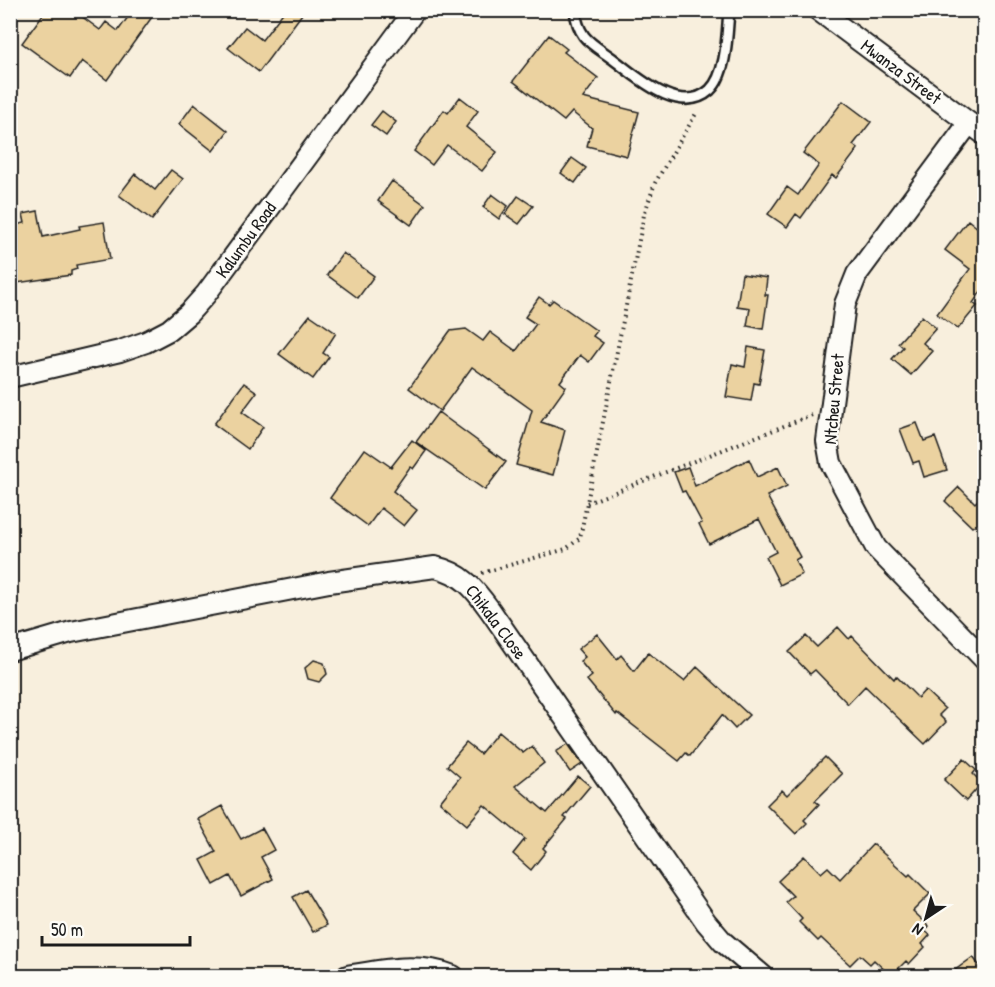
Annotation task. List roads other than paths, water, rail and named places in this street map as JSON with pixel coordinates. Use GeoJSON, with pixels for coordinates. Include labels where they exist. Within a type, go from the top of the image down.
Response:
{"type":"FeatureCollection","features":[{"type":"Feature","properties":{"kind":"street","name":"Kalumbu Road"},"geometry":{"type":"LineString","coordinates":[[10,377],[120,351],[146,342],[169,330],[189,313],[206,294],[415,10]]}},
{"type":"Feature","properties":{"kind":"street","name":"Mwanza Street"},"geometry":{"type":"LineString","coordinates":[[818,10],[977,129]]}},
{"type":"Feature","properties":{"kind":"street","name":"Ntcheu Street"},"geometry":{"type":"LineString","coordinates":[[977,129],[857,274],[844,304],[827,441],[831,463],[876,548],[984,659]]}},
{"type":"Feature","properties":{"kind":"street","name":"Chikala Close"},"geometry":{"type":"LineString","coordinates":[[10,650],[71,632],[329,582],[435,567],[449,570],[463,579],[490,610],[706,922],[723,942],[763,976]]}},
{"type":"Feature","properties":{"kind":"street"},"geometry":{"type":"LineString","coordinates":[[347,976],[391,969],[435,971],[453,976]]}},
{"type":"Feature","properties":{"kind":"lane"},"geometry":{"type":"LineString","coordinates":[[575,10],[578,26],[586,38],[646,84],[662,94],[680,98],[696,98],[709,90],[717,81],[722,67],[729,10]]}}]}
